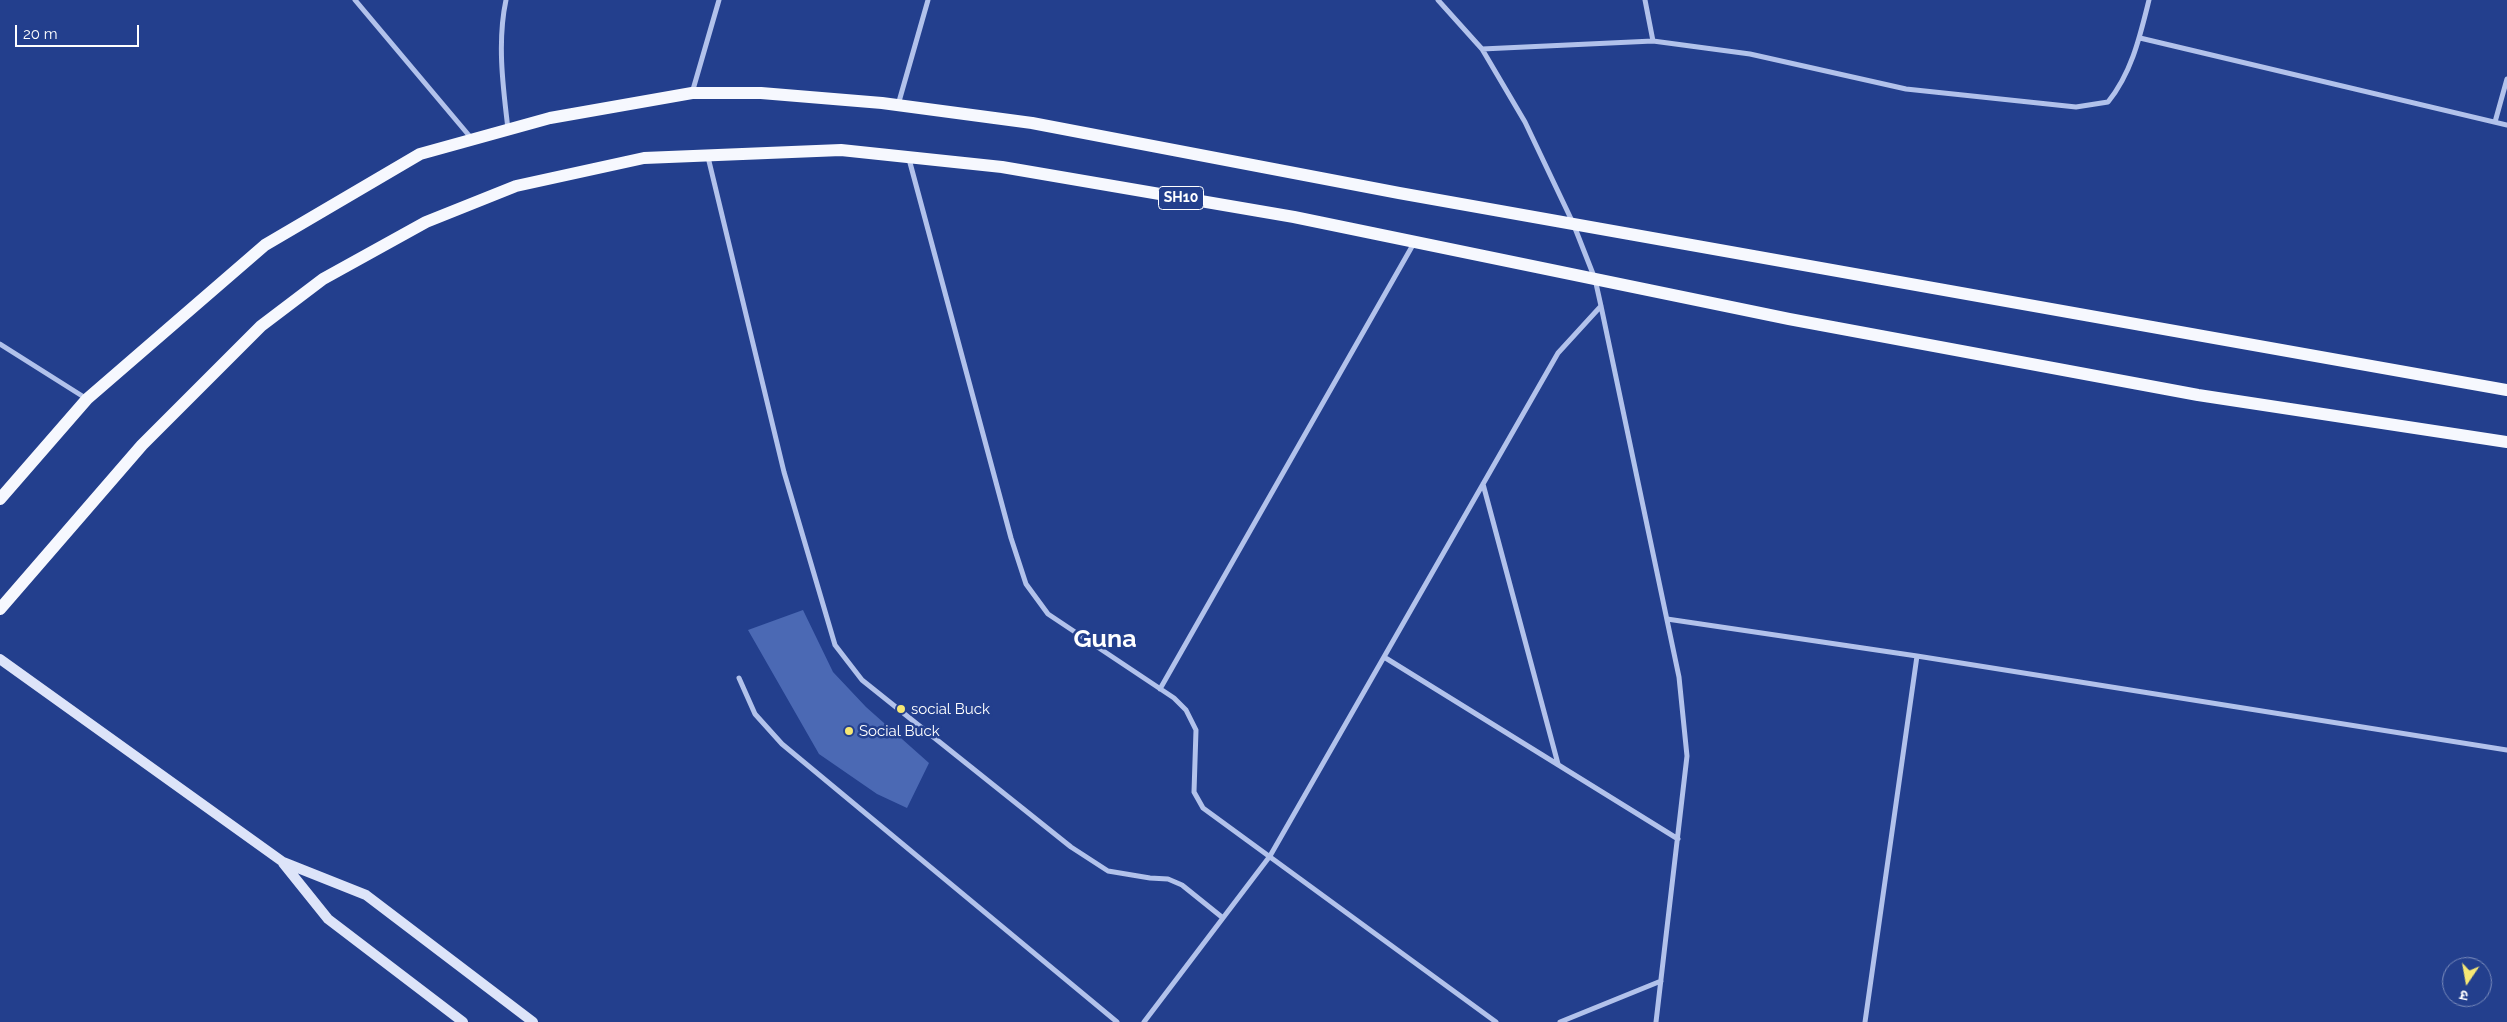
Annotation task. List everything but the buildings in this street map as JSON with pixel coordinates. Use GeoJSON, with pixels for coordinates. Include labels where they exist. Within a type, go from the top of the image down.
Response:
{"type":"FeatureCollection","features":[{"type":"Feature","properties":{"kind":"main road"},"geometry":{"type":"LineString","coordinates":[[0,499],[87,399],[265,245],[420,154],[550,118],[692,93],[761,93],[898,105],[1032,123],[1573,223],[2507,390]]}},
{"type":"Feature","properties":{"kind":"main road","name":"SH10"},"geometry":{"type":"LineString","coordinates":[[0,609],[142,445],[261,326],[323,279],[426,222],[516,186],[644,158],[841,150],[1002,167],[1294,217],[1789,319],[2198,396],[2507,442]]}},
{"type":"Feature","properties":{"kind":"main road"},"geometry":{"type":"LineString","coordinates":[[0,659],[283,862],[366,895],[534,1022]]}},
{"type":"Feature","properties":{"kind":"main road"},"geometry":{"type":"LineString","coordinates":[[283,862],[328,919],[457,1020]]}},
{"type":"Feature","properties":{"kind":"street"},"geometry":{"type":"LineString","coordinates":[[355,0],[472,139]]}},
{"type":"Feature","properties":{"kind":"street"},"geometry":{"type":"LineString","coordinates":[[506,0],[503,17],[502,80],[508,129]]}},
{"type":"Feature","properties":{"kind":"street"},"geometry":{"type":"LineString","coordinates":[[692,93],[719,0]]}},
{"type":"Feature","properties":{"kind":"street"},"geometry":{"type":"LineString","coordinates":[[898,105],[928,0]]}},
{"type":"Feature","properties":{"kind":"street"},"geometry":{"type":"LineString","coordinates":[[1438,0],[1482,49],[1525,122],[1573,223],[1595,279],[1601,306],[1679,678],[1687,756],[1656,1022]]}},
{"type":"Feature","properties":{"kind":"street"},"geometry":{"type":"LineString","coordinates":[[1645,0],[1653,41]]}},
{"type":"Feature","properties":{"kind":"street"},"geometry":{"type":"LineString","coordinates":[[1482,49],[1653,41],[1750,54],[1906,89],[2076,107],[2108,102],[2122,84],[2140,38],[2149,0]]}},
{"type":"Feature","properties":{"kind":"street"},"geometry":{"type":"LineString","coordinates":[[2140,38],[2507,125]]}},
{"type":"Feature","properties":{"kind":"street"},"geometry":{"type":"LineString","coordinates":[[2496,122],[2507,79]]}},
{"type":"Feature","properties":{"kind":"street"},"geometry":{"type":"LineString","coordinates":[[708,155],[784,472],[835,645],[862,680],[1071,847],[1108,871],[1168,879],[1182,885],[1223,918]]}},
{"type":"Feature","properties":{"kind":"street"},"geometry":{"type":"LineString","coordinates":[[908,157],[1008,529],[1026,584],[1048,614],[1160,689],[1186,710],[1196,730],[1194,792],[1202,808],[1496,1022]]}},
{"type":"Feature","properties":{"kind":"street"},"geometry":{"type":"LineString","coordinates":[[1160,689],[1414,242]]}},
{"type":"Feature","properties":{"kind":"street"},"geometry":{"type":"LineString","coordinates":[[1144,1022],[1270,856],[1558,353],[1601,306]]}},
{"type":"Feature","properties":{"kind":"street"},"geometry":{"type":"LineString","coordinates":[[0,344],[87,399]]}},
{"type":"Feature","properties":{"kind":"street"},"geometry":{"type":"LineString","coordinates":[[1483,484],[1558,765]]}},
{"type":"Feature","properties":{"kind":"street"},"geometry":{"type":"LineString","coordinates":[[1667,619],[1917,656],[2507,750]]}},
{"type":"Feature","properties":{"kind":"street"},"geometry":{"type":"LineString","coordinates":[[1865,1022],[1917,656]]}},
{"type":"Feature","properties":{"kind":"street"},"geometry":{"type":"LineString","coordinates":[[1384,657],[1678,839]]}},
{"type":"Feature","properties":{"kind":"street"},"geometry":{"type":"LineString","coordinates":[[740,678],[756,714],[782,744],[1118,1022]]}},
{"type":"Feature","properties":{"kind":"street"},"geometry":{"type":"LineString","coordinates":[[1560,1022],[1662,981]]}},
{"type":"Feature","properties":{"kind":"place","name":"social Buck"},"geometry":{"type":"Point","coordinates":[901,709]}},
{"type":"Feature","properties":{"kind":"place","name":"Social Buck"},"geometry":{"type":"Point","coordinates":[849,731]}},
{"type":"Feature","properties":{"kind":"district","name":"Guna"},"geometry":{"type":"Point","coordinates":[1105,639]}}]}
